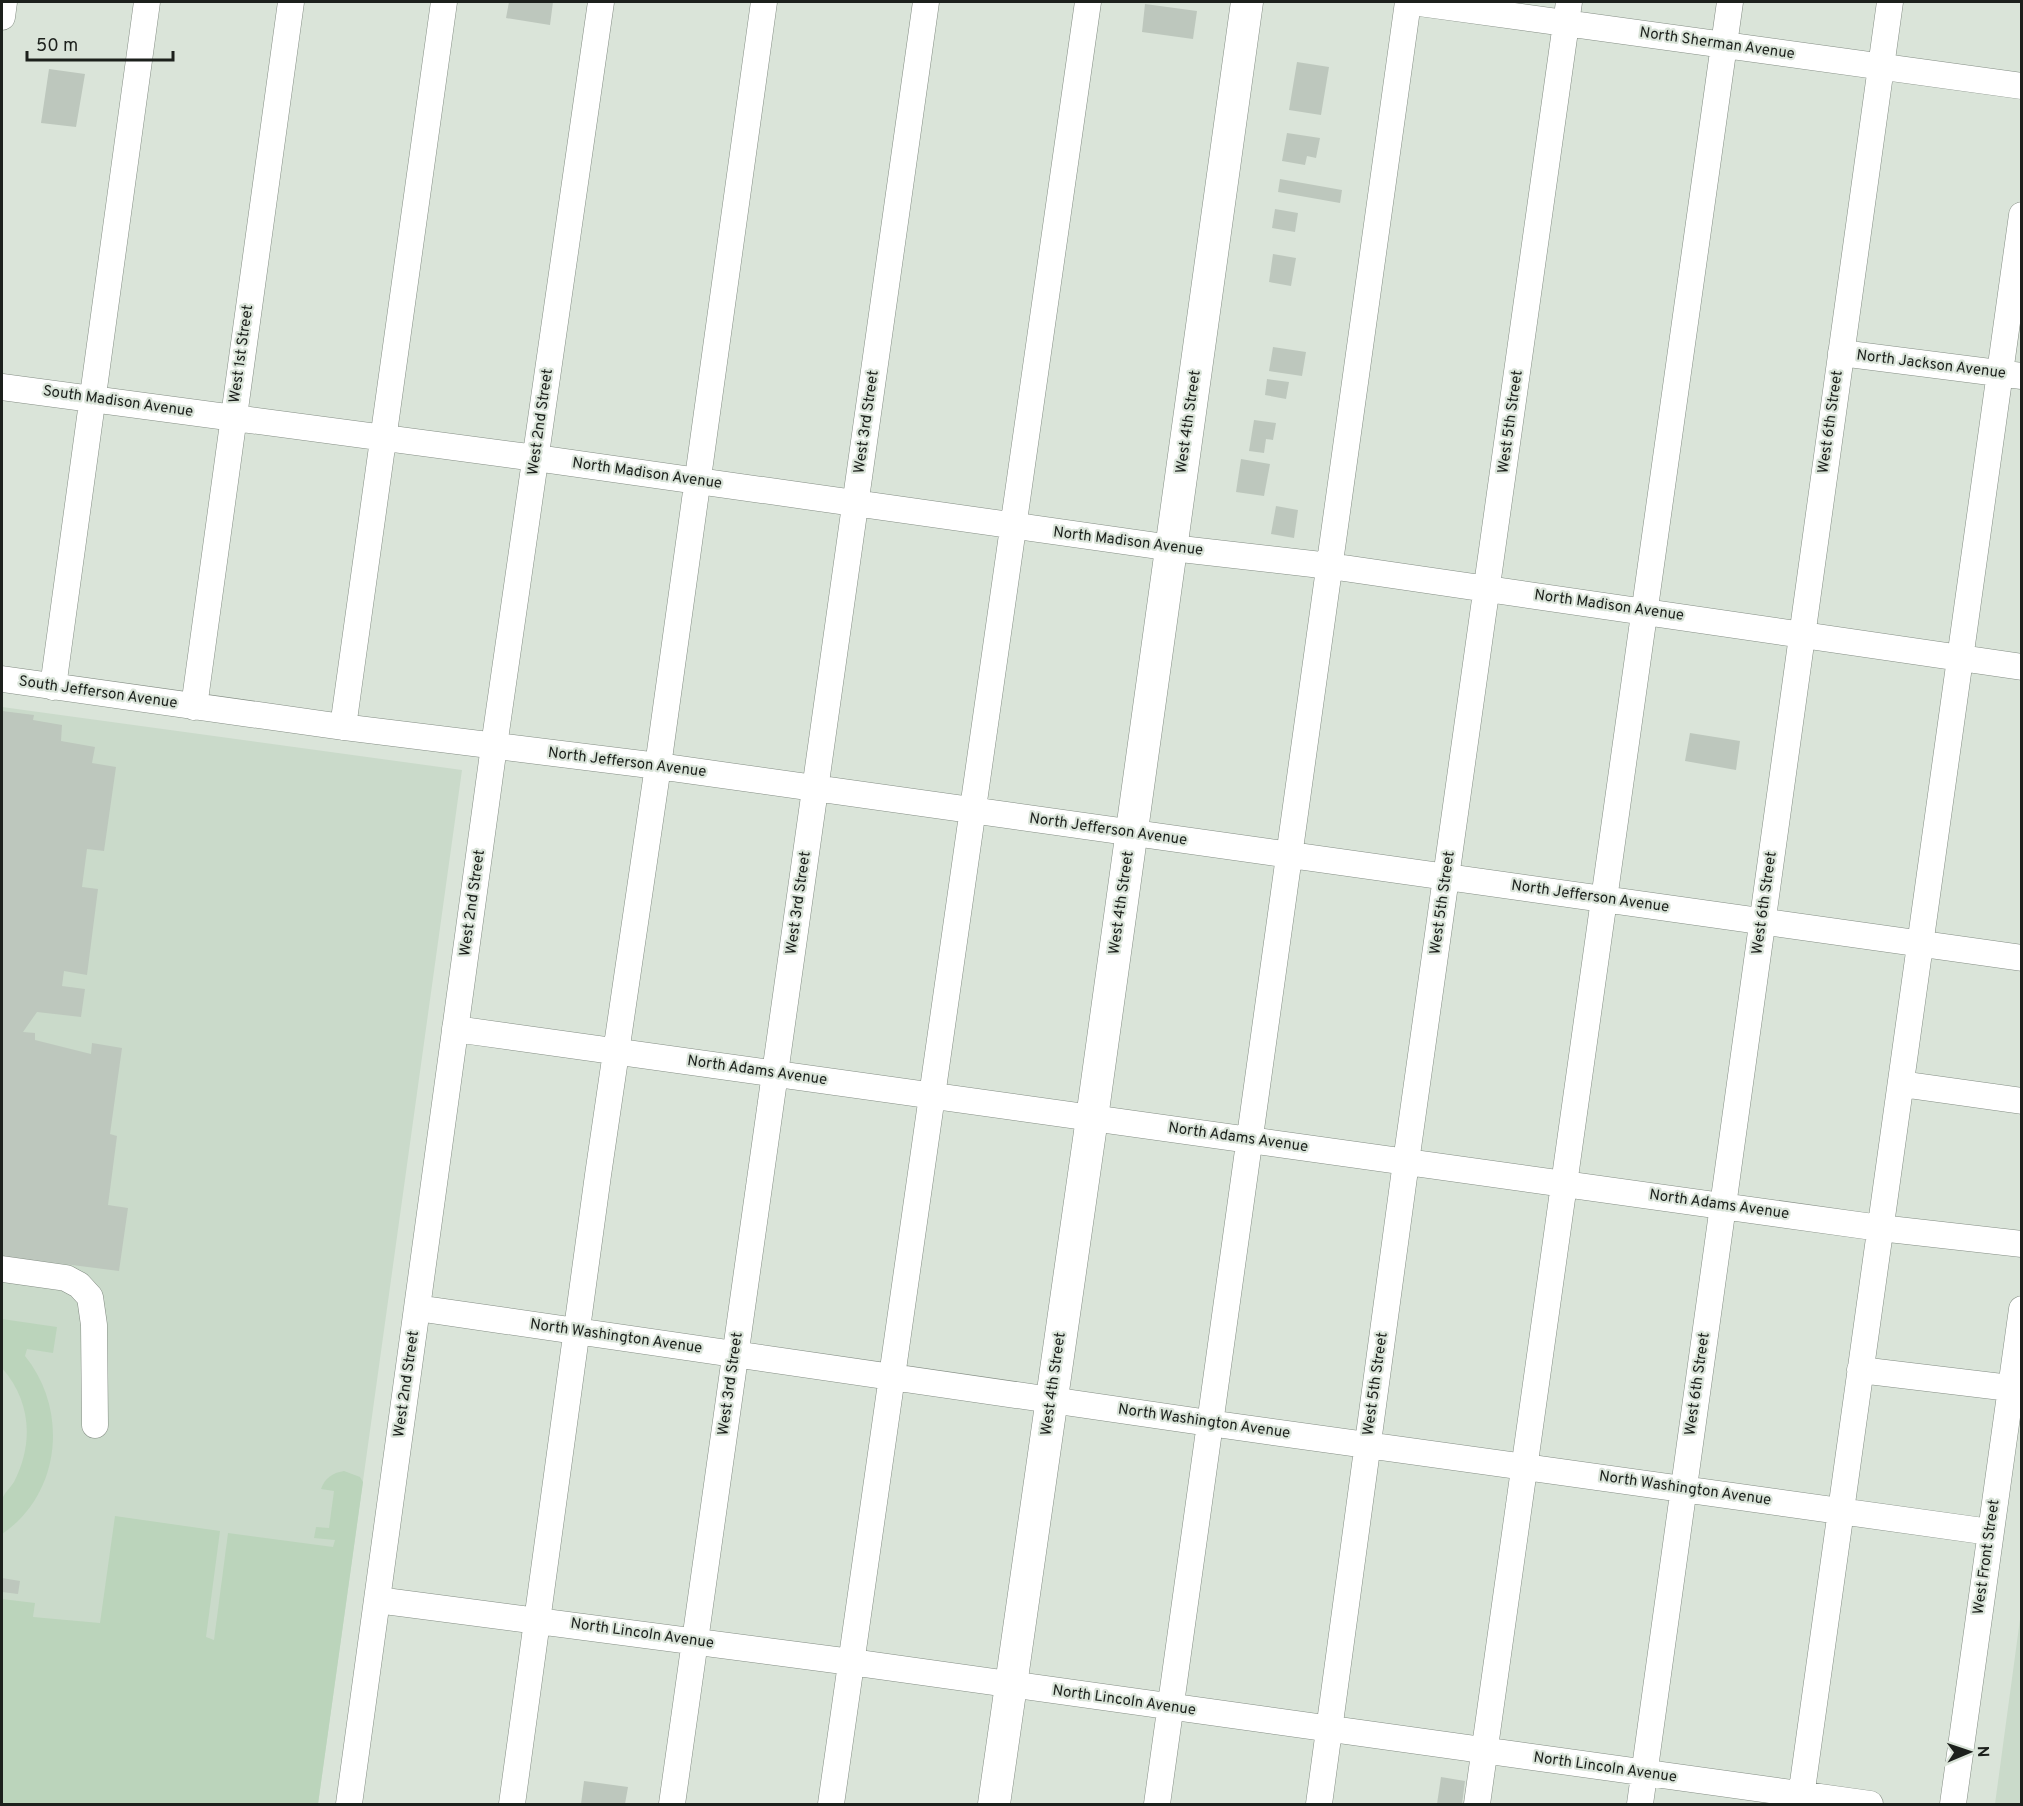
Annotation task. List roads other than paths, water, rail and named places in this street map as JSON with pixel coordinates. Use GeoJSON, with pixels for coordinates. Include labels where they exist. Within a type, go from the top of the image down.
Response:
{"type":"FeatureCollection","features":[{"type":"Feature","properties":{"kind":"main road","name":"West 4th Street"},"geometry":{"type":"LineString","coordinates":[[994,1804],[1247,2]]}},
{"type":"Feature","properties":{"kind":"street"},"geometry":{"type":"LineString","coordinates":[[2,17],[4,2]]}},
{"type":"Feature","properties":{"kind":"street"},"geometry":{"type":"LineString","coordinates":[[53,687],[147,2]]}},
{"type":"Feature","properties":{"kind":"street","name":"West 1st Street"},"geometry":{"type":"LineString","coordinates":[[194,707],[291,2]]}},
{"type":"Feature","properties":{"kind":"street"},"geometry":{"type":"LineString","coordinates":[[343,728],[444,2]]}},
{"type":"Feature","properties":{"kind":"street","name":"West 2nd Street"},"geometry":{"type":"LineString","coordinates":[[349,1804],[494,746],[601,2]]}},
{"type":"Feature","properties":{"kind":"street"},"geometry":{"type":"LineString","coordinates":[[512,1804],[598,1175],[699,481],[764,2]]}},
{"type":"Feature","properties":{"kind":"street","name":"West 3rd Street"},"geometry":{"type":"LineString","coordinates":[[672,1804],[926,2]]}},
{"type":"Feature","properties":{"kind":"street"},"geometry":{"type":"LineString","coordinates":[[831,1804],[1088,2]]}},
{"type":"Feature","properties":{"kind":"street"},"geometry":{"type":"LineString","coordinates":[[1156,1804],[1410,2]]}},
{"type":"Feature","properties":{"kind":"street","name":"North Sherman Avenue"},"geometry":{"type":"LineString","coordinates":[[1410,2],[1567,12],[1724,45],[2022,86]]}},
{"type":"Feature","properties":{"kind":"street"},"geometry":{"type":"LineString","coordinates":[[1477,1804],[1730,2]]}},
{"type":"Feature","properties":{"kind":"street","name":"West 6th Street"},"geometry":{"type":"LineString","coordinates":[[1640,1804],[1890,2]]}},
{"type":"Feature","properties":{"kind":"street","name":"West 5th Street"},"geometry":{"type":"LineString","coordinates":[[1319,1804],[1406,1162],[1567,12]]}},
{"type":"Feature","properties":{"kind":"street"},"geometry":{"type":"LineString","coordinates":[[1801,1800],[1960,658],[2010,375],[2022,215]]}},
{"type":"Feature","properties":{"kind":"street","name":"North Jackson Avenue"},"geometry":{"type":"LineString","coordinates":[[1841,353],[2010,375]]}},
{"type":"Feature","properties":{"kind":"street","name":"South Madison Avenue"},"geometry":{"type":"LineString","coordinates":[[2,387],[234,418]]}},
{"type":"Feature","properties":{"kind":"street","name":"North Madison Avenue"},"geometry":{"type":"LineString","coordinates":[[234,418],[536,458],[1172,548],[1330,566],[1488,588],[2022,667]]}},
{"type":"Feature","properties":{"kind":"street","name":"South Jefferson Avenue"},"geometry":{"type":"LineString","coordinates":[[2,679],[194,707]]}},
{"type":"Feature","properties":{"kind":"street","name":"North Jefferson Avenue"},"geometry":{"type":"LineString","coordinates":[[194,707],[343,728],[658,766],[2022,958]]}},
{"type":"Feature","properties":{"kind":"street","name":"North Adams Avenue"},"geometry":{"type":"LineString","coordinates":[[455,1029],[1880,1228],[2022,1244]]}},
{"type":"Feature","properties":{"kind":"street"},"geometry":{"type":"LineString","coordinates":[[1900,1084],[2022,1101]]}},
{"type":"Feature","properties":{"kind":"street"},"geometry":{"type":"LineString","coordinates":[[2,1269],[66,1278],[79,1285],[90,1297],[94,1325],[94,1425]]}},
{"type":"Feature","properties":{"kind":"street","name":"North Washington Avenue"},"geometry":{"type":"LineString","coordinates":[[417,1308],[1209,1423],[1990,1532]]}},
{"type":"Feature","properties":{"kind":"street","name":"West Front Street"},"geometry":{"type":"LineString","coordinates":[[1953,1804],[2022,1309]]}},
{"type":"Feature","properties":{"kind":"street"},"geometry":{"type":"LineString","coordinates":[[1860,1370],[2010,1389]]}},
{"type":"Feature","properties":{"kind":"street","name":"North Lincoln Avenue"},"geometry":{"type":"LineString","coordinates":[[377,1600],[851,1662],[1645,1773],[1801,1800],[1870,1804]]}}]}
